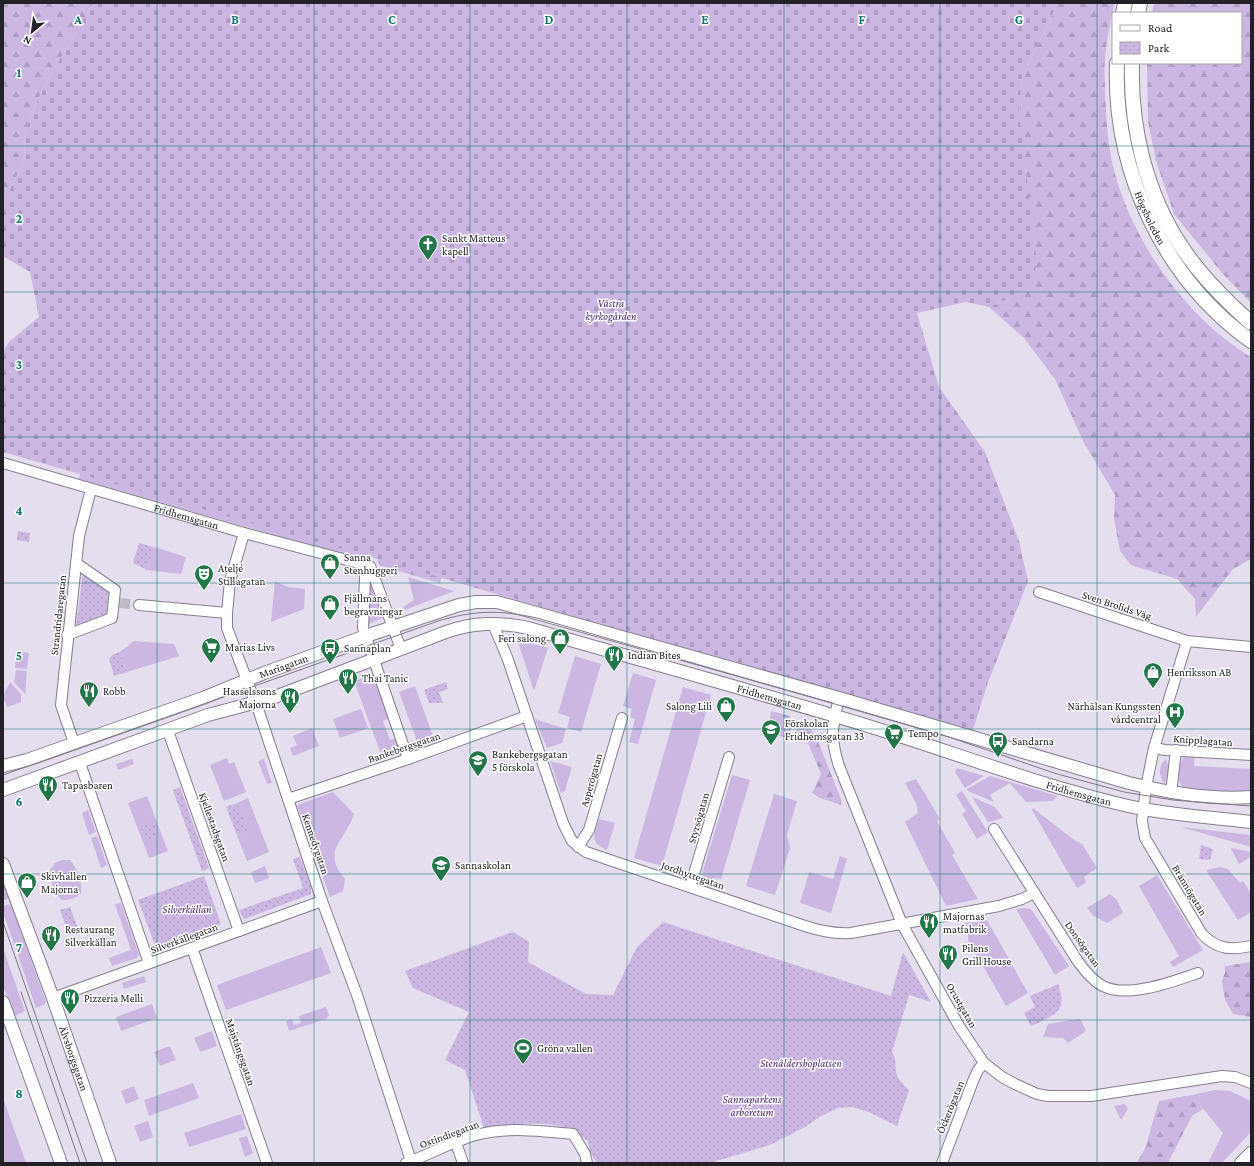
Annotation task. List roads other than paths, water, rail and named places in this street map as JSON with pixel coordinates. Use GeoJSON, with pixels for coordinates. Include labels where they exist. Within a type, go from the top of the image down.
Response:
{"type":"FeatureCollection","features":[{"type":"Feature","properties":{"kind":"main road","name":"Högsboleden"},"geometry":{"type":"LineString","coordinates":[[1117,64],[1116,81],[1122,134],[1130,168],[1151,223],[1167,252],[1182,273],[1230,325],[1251,341]]}},
{"type":"Feature","properties":{"kind":"main road","name":"Högsboleden"},"geometry":{"type":"LineString","coordinates":[[1132,64],[1132,88],[1138,139],[1150,182],[1160,208],[1181,247],[1203,276],[1251,322]]}},
{"type":"Feature","properties":{"kind":"street","name":"Fridhemsgatan"},"geometry":{"type":"LineString","coordinates":[[3,463],[371,570]]}},
{"type":"Feature","properties":{"kind":"street","name":"Strandridaregatan"},"geometry":{"type":"LineString","coordinates":[[74,743],[61,705],[67,635],[79,536],[91,489]]}},
{"type":"Feature","properties":{"kind":"street","name":"Kennedygatan"},"geometry":{"type":"LineString","coordinates":[[244,533],[230,580],[227,628],[255,704],[322,901],[357,995],[408,1162]]}},
{"type":"Feature","properties":{"kind":"street"},"geometry":{"type":"LineString","coordinates":[[67,635],[112,618],[117,603],[115,590],[76,563]]}},
{"type":"Feature","properties":{"kind":"street"},"geometry":{"type":"LineString","coordinates":[[3,790],[168,731],[208,715],[255,704],[375,660],[401,649],[394,627],[371,570],[365,574],[362,624],[375,660],[408,759]]}},
{"type":"Feature","properties":{"kind":"street","name":"Sven Brolids Väg"},"geometry":{"type":"LineString","coordinates":[[1039,592],[1186,641],[1251,647]]}},
{"type":"Feature","properties":{"kind":"street","name":"Fridhemsgatan"},"geometry":{"type":"LineString","coordinates":[[476,602],[497,602],[520,607],[1146,787],[1171,793],[1216,797],[1251,797]]}},
{"type":"Feature","properties":{"kind":"street","name":"Mariagatan"},"geometry":{"type":"LineString","coordinates":[[3,766],[27,760],[203,698],[245,680],[366,636],[459,605],[476,602]]}},
{"type":"Feature","properties":{"kind":"street"},"geometry":{"type":"LineString","coordinates":[[139,605],[227,613]]}},
{"type":"Feature","properties":{"kind":"street","name":"Fridhemsgatan"},"geometry":{"type":"LineString","coordinates":[[401,649],[473,624],[493,624],[528,628],[835,716],[918,741],[995,768],[1092,796],[1142,809],[1251,822]]}},
{"type":"Feature","properties":{"kind":"street"},"geometry":{"type":"LineString","coordinates":[[493,624],[507,657],[563,823],[572,840],[578,847]]}},
{"type":"Feature","properties":{"kind":"street","name":"Brännögatan"},"geometry":{"type":"LineString","coordinates":[[1186,641],[1154,748],[1142,809],[1142,834],[1202,934],[1208,941],[1234,949],[1251,946]]}},
{"type":"Feature","properties":{"kind":"street","name":"Orustgatan"},"geometry":{"type":"LineString","coordinates":[[839,698],[832,732],[833,747],[902,924],[960,1026],[984,1063],[1002,1077],[1037,1094],[1048,1096],[1091,1096],[1222,1076],[1235,1077],[1251,1083]]}},
{"type":"Feature","properties":{"kind":"street","name":"Bankebergsgatan"},"geometry":{"type":"LineString","coordinates":[[288,799],[408,759],[527,716]]}},
{"type":"Feature","properties":{"kind":"street","name":"Asperögatan"},"geometry":{"type":"LineString","coordinates":[[578,847],[589,830],[622,718]]}},
{"type":"Feature","properties":{"kind":"street","name":"Kjellestadsgatan"},"geometry":{"type":"LineString","coordinates":[[168,731],[239,931]]}},
{"type":"Feature","properties":{"kind":"street","name":"Knipplagatan"},"geometry":{"type":"LineString","coordinates":[[1154,748],[1251,755]]}},
{"type":"Feature","properties":{"kind":"street"},"geometry":{"type":"LineString","coordinates":[[1171,793],[1176,750]]}},
{"type":"Feature","properties":{"kind":"street","name":"Styrsögatan"},"geometry":{"type":"LineString","coordinates":[[690,887],[729,757]]}},
{"type":"Feature","properties":{"kind":"street"},"geometry":{"type":"LineString","coordinates":[[80,763],[149,963]]}},
{"type":"Feature","properties":{"kind":"street","name":"Donsögatan"},"geometry":{"type":"LineString","coordinates":[[994,829],[1083,969],[1104,987],[1126,991],[1156,985],[1198,973]]}},
{"type":"Feature","properties":{"kind":"street","name":"Jordhyttegatan"},"geometry":{"type":"LineString","coordinates":[[578,847],[586,852],[825,933],[851,933],[999,906],[1022,899],[1034,893]]}},
{"type":"Feature","properties":{"kind":"street","name":"Älvsborgsgatan"},"geometry":{"type":"LineString","coordinates":[[3,864],[53,998],[110,1163]]}},
{"type":"Feature","properties":{"kind":"street","name":"Silverkällegatan"},"geometry":{"type":"LineString","coordinates":[[53,998],[322,901]]}},
{"type":"Feature","properties":{"kind":"street","name":"Majstångsgatan"},"geometry":{"type":"LineString","coordinates":[[192,948],[267,1163]]}},
{"type":"Feature","properties":{"kind":"street"},"geometry":{"type":"LineString","coordinates":[[4,1010],[61,1163]]}},
{"type":"Feature","properties":{"kind":"street","name":"Öckerögatan"},"geometry":{"type":"LineString","coordinates":[[942,1163],[973,1081],[978,1070],[984,1063]]}},
{"type":"Feature","properties":{"kind":"street","name":"Ostindiegatan"},"geometry":{"type":"LineString","coordinates":[[408,1162],[481,1134],[499,1132],[548,1132],[573,1134],[585,1154],[588,1163]]}},
{"type":"Feature","properties":{"kind":"street"},"geometry":{"type":"LineString","coordinates":[[456,1143],[463,1163]]}},
{"type":"Feature","properties":{"kind":"street"},"geometry":{"type":"LineString","coordinates":[[1241,1163],[1251,1153]]}},
{"type":"Feature","properties":{"kind":"tunnel"},"geometry":{"type":"LineString","coordinates":[[120,603],[139,605]]}},
{"type":"Feature","properties":{"kind":"tram line"},"geometry":{"type":"LineString","coordinates":[[3,775],[438,621],[451,617],[488,612],[524,615],[537,618],[949,737],[1054,773],[1124,792],[1173,800],[1251,806]]}},
{"type":"Feature","properties":{"kind":"tram line"},"geometry":{"type":"LineString","coordinates":[[3,922],[87,1163]]}},
{"type":"Feature","properties":{"kind":"tram line"},"geometry":{"type":"LineString","coordinates":[[21,992],[80,1163]]}},
{"type":"Feature","properties":{"kind":"place","name":"Sankt Matteus kapell"},"geometry":{"type":"Point","coordinates":[428,261]}},
{"type":"Feature","properties":{"kind":"place","name":"Sanna Stenhuggeri"},"geometry":{"type":"Point","coordinates":[330,580]}},
{"type":"Feature","properties":{"kind":"place","name":"Ateljé Stillagatan"},"geometry":{"type":"Point","coordinates":[204,591]}},
{"type":"Feature","properties":{"kind":"place","name":"Fjällmans begravningar"},"geometry":{"type":"Point","coordinates":[330,621]}},
{"type":"Feature","properties":{"kind":"place","name":"Feri salong"},"geometry":{"type":"Point","coordinates":[560,655]}},
{"type":"Feature","properties":{"kind":"place","name":"Marias Livs"},"geometry":{"type":"Point","coordinates":[211,664]}},
{"type":"Feature","properties":{"kind":"place","name":"Sannaplan"},"geometry":{"type":"Point","coordinates":[330,665]}},
{"type":"Feature","properties":{"kind":"place","name":"Indian Bites"},"geometry":{"type":"Point","coordinates":[614,672]}},
{"type":"Feature","properties":{"kind":"place","name":"Henriksson AB"},"geometry":{"type":"Point","coordinates":[1153,689]}},
{"type":"Feature","properties":{"kind":"place","name":"Thai Tanic"},"geometry":{"type":"Point","coordinates":[348,695]}},
{"type":"Feature","properties":{"kind":"place","name":"Robb"},"geometry":{"type":"Point","coordinates":[89,708]}},
{"type":"Feature","properties":{"kind":"place","name":"Hasselssons Majorna"},"geometry":{"type":"Point","coordinates":[290,714]}},
{"type":"Feature","properties":{"kind":"place","name":"Salong Lili"},"geometry":{"type":"Point","coordinates":[726,723]}},
{"type":"Feature","properties":{"kind":"place","name":"Närhälsan Kungssten vårdcentral"},"geometry":{"type":"Point","coordinates":[1175,729]}},
{"type":"Feature","properties":{"kind":"place","name":"Förskolan Fridhemsgatan 33"},"geometry":{"type":"Point","coordinates":[771,746]}},
{"type":"Feature","properties":{"kind":"place","name":"Tempo"},"geometry":{"type":"Point","coordinates":[894,750]}},
{"type":"Feature","properties":{"kind":"place","name":"Sandarna"},"geometry":{"type":"Point","coordinates":[998,758]}},
{"type":"Feature","properties":{"kind":"place","name":"Bankebergsgatan 5 förskola"},"geometry":{"type":"Point","coordinates":[478,777]}},
{"type":"Feature","properties":{"kind":"place","name":"Tapasbaren"},"geometry":{"type":"Point","coordinates":[48,802]}},
{"type":"Feature","properties":{"kind":"place","name":"Sannaskolan"},"geometry":{"type":"Point","coordinates":[441,882]}},
{"type":"Feature","properties":{"kind":"place","name":"Skivhallen Majorna"},"geometry":{"type":"Point","coordinates":[27,899]}},
{"type":"Feature","properties":{"kind":"place","name":"Majornas matfabrik"},"geometry":{"type":"Point","coordinates":[929,939]}},
{"type":"Feature","properties":{"kind":"place","name":"Restaurang Silverkällan"},"geometry":{"type":"Point","coordinates":[51,952]}},
{"type":"Feature","properties":{"kind":"place","name":"Pilens Grill House"},"geometry":{"type":"Point","coordinates":[948,971]}},
{"type":"Feature","properties":{"kind":"place","name":"Pizzeria Melli"},"geometry":{"type":"Point","coordinates":[70,1015]}},
{"type":"Feature","properties":{"kind":"place","name":"Gröna vallen"},"geometry":{"type":"Point","coordinates":[523,1065]}},
{"type":"Feature","properties":{"kind":"park label","name":"Västra kyrkogården"},"geometry":{"type":"Point","coordinates":[611,309]}},
{"type":"Feature","properties":{"kind":"park label","name":"Silverkällan"},"geometry":{"type":"Point","coordinates":[187,909]}},
{"type":"Feature","properties":{"kind":"park label","name":"Stenåldersboplatsen"},"geometry":{"type":"Point","coordinates":[801,1063]}},
{"type":"Feature","properties":{"kind":"park label","name":"Sannaparkens arboretum"},"geometry":{"type":"Point","coordinates":[752,1105]}}]}
